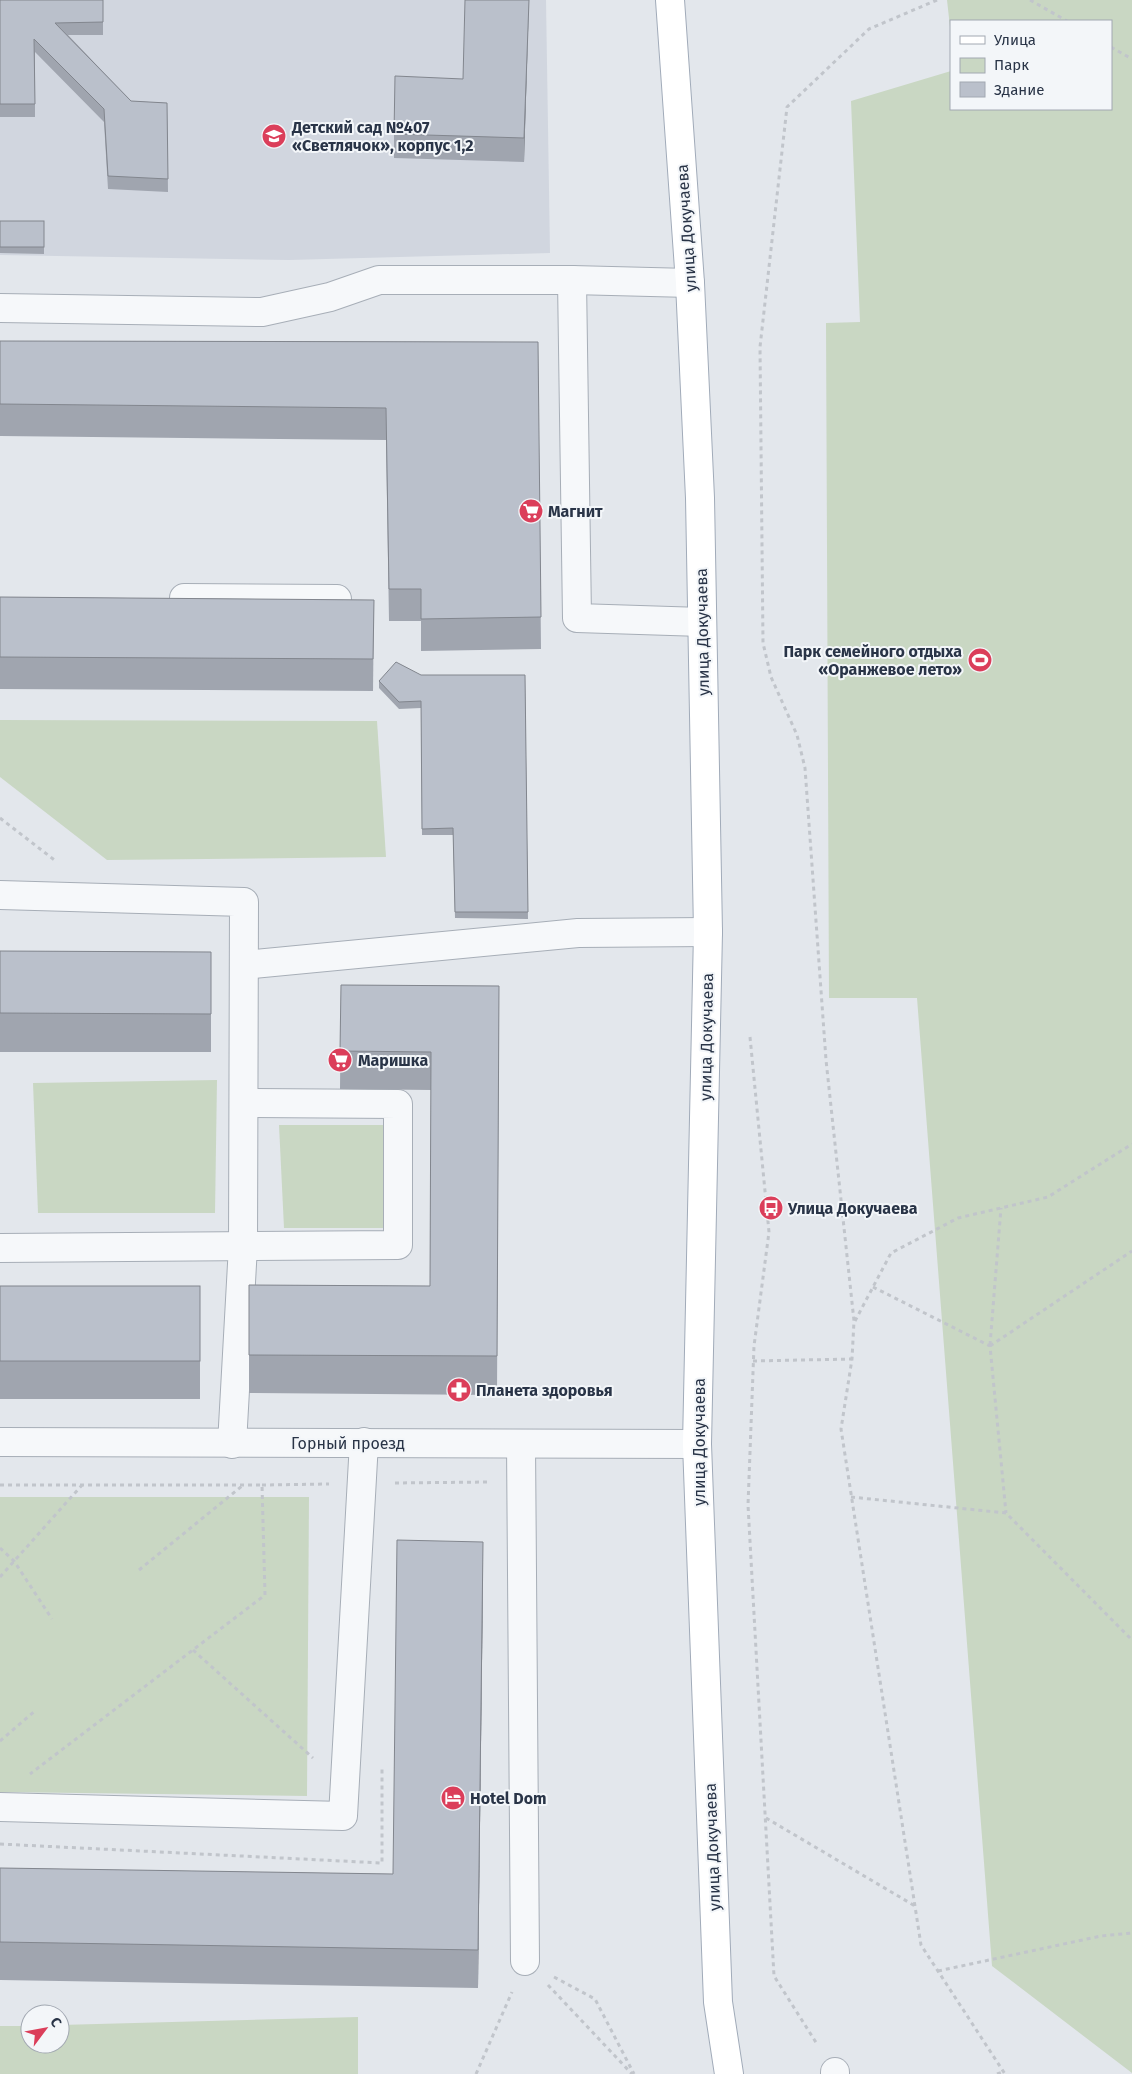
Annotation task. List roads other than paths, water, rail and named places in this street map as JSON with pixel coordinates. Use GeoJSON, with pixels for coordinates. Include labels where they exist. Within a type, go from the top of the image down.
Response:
{"type":"FeatureCollection","features":[{"type":"Feature","properties":{"kind":"main road","name":"улица Докучаева"},"geometry":{"type":"LineString","coordinates":[[670,0],[690,283],[700,498],[708,932],[697,1444],[718,2002],[729,2074]]}},
{"type":"Feature","properties":{"kind":"street"},"geometry":{"type":"LineString","coordinates":[[0,308],[262,312],[330,297],[379,280],[572,280],[690,283]]}},
{"type":"Feature","properties":{"kind":"street"},"geometry":{"type":"LineString","coordinates":[[572,280],[577,618],[702,622]]}},
{"type":"Feature","properties":{"kind":"street"},"geometry":{"type":"LineString","coordinates":[[159,598],[337,599]]}},
{"type":"Feature","properties":{"kind":"street"},"geometry":{"type":"LineString","coordinates":[[0,895],[244,902],[243,1246],[232,1444]]}},
{"type":"Feature","properties":{"kind":"street"},"geometry":{"type":"LineString","coordinates":[[244,965],[578,933],[708,932]]}},
{"type":"Feature","properties":{"kind":"street"},"geometry":{"type":"LineString","coordinates":[[0,1248],[398,1245],[398,1104],[244,1103]]}},
{"type":"Feature","properties":{"kind":"street","name":"Горный проезд"},"geometry":{"type":"LineString","coordinates":[[0,1442],[697,1444]]}},
{"type":"Feature","properties":{"kind":"street"},"geometry":{"type":"LineString","coordinates":[[0,1807],[343,1816],[364,1442]]}},
{"type":"Feature","properties":{"kind":"street"},"geometry":{"type":"LineString","coordinates":[[521,1444],[525,1961]]}},
{"type":"Feature","properties":{"kind":"place","name":"Детский сад №407 «Светлячок», корпус 1,2"},"geometry":{"type":"Point","coordinates":[274,136]}},
{"type":"Feature","properties":{"kind":"place","name":"Магнит"},"geometry":{"type":"Point","coordinates":[531,511]}},
{"type":"Feature","properties":{"kind":"place","name":"Парк семейного отдыха «Оранжевое лето»"},"geometry":{"type":"Point","coordinates":[980,660]}},
{"type":"Feature","properties":{"kind":"place","name":"Маришка"},"geometry":{"type":"Point","coordinates":[340,1060]}},
{"type":"Feature","properties":{"kind":"place","name":"Улица Докучаева"},"geometry":{"type":"Point","coordinates":[771,1208]}},
{"type":"Feature","properties":{"kind":"place","name":"Планета здоровья"},"geometry":{"type":"Point","coordinates":[459,1390]}},
{"type":"Feature","properties":{"kind":"place","name":"Hotel Dom"},"geometry":{"type":"Point","coordinates":[453,1798]}}]}
